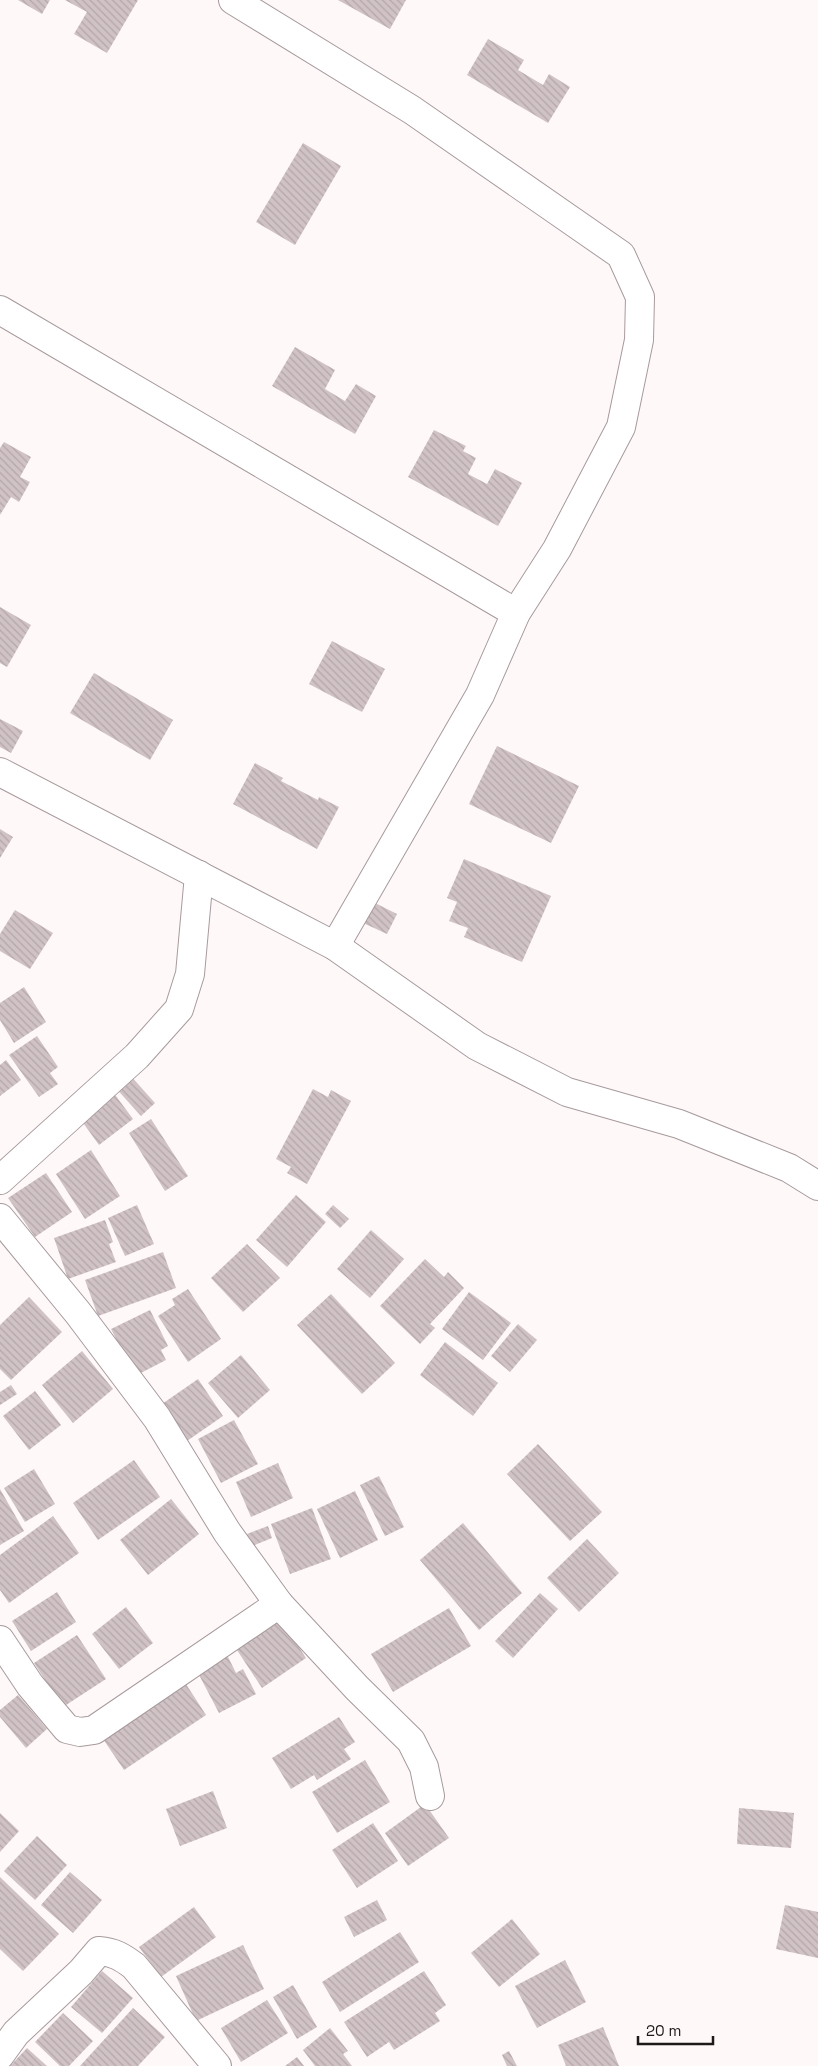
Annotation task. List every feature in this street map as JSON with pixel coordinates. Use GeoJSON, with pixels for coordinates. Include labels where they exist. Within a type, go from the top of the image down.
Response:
{"type":"FeatureCollection","features":[{"type":"Feature","properties":{"kind":"street"},"geometry":{"type":"LineString","coordinates":[[233,0],[412,110],[620,255],[640,297],[639,340],[621,427],[557,549],[516,613],[480,695],[335,946]]}},
{"type":"Feature","properties":{"kind":"street"},"geometry":{"type":"LineString","coordinates":[[0,310],[516,613]]}},
{"type":"Feature","properties":{"kind":"street"},"geometry":{"type":"LineString","coordinates":[[0,772],[335,946],[477,1046],[567,1092],[680,1124],[790,1168],[818,1186]]}},
{"type":"Feature","properties":{"kind":"street"},"geometry":{"type":"LineString","coordinates":[[0,1179],[138,1056],[179,1009],[190,974],[198,875]]}},
{"type":"Feature","properties":{"kind":"street"},"geometry":{"type":"LineString","coordinates":[[0,1218],[78,1313],[157,1418],[227,1532],[279,1604],[357,1688],[411,1741],[424,1767],[430,1796]]}},
{"type":"Feature","properties":{"kind":"street"},"geometry":{"type":"LineString","coordinates":[[0,1640],[30,1685],[67,1729],[80,1732],[94,1730],[279,1604]]}},
{"type":"Feature","properties":{"kind":"street"},"geometry":{"type":"LineString","coordinates":[[0,2055],[16,2033],[81,1972],[99,1951],[111,1952],[121,1956],[134,1966],[217,2066]]}},
{"type":"Feature","properties":{"kind":"building"},"geometry":{"type":"Polygon","coordinates":[[[18,0],[50,0],[42,14],[18,0]]]}},
{"type":"Feature","properties":{"kind":"building"},"geometry":{"type":"Polygon","coordinates":[[[65,0],[138,0],[107,53],[74,34],[87,12],[65,0]]]}},
{"type":"Feature","properties":{"kind":"building"},"geometry":{"type":"Polygon","coordinates":[[[338,0],[406,0],[390,29],[338,0]]]}},
{"type":"Feature","properties":{"kind":"building"},"geometry":{"type":"Polygon","coordinates":[[[488,39],[524,60],[518,70],[543,85],[549,74],[570,87],[548,123],[467,75],[488,39]]]}},
{"type":"Feature","properties":{"kind":"building"},"geometry":{"type":"Polygon","coordinates":[[[303,143],[341,166],[295,245],[256,222],[303,143]]]}},
{"type":"Feature","properties":{"kind":"building"},"geometry":{"type":"Polygon","coordinates":[[[295,347],[335,370],[325,389],[345,401],[356,384],[376,396],[355,434],[272,386],[295,347]]]}},
{"type":"Feature","properties":{"kind":"building"},"geometry":{"type":"Polygon","coordinates":[[[434,430],[466,446],[463,451],[476,458],[468,474],[487,484],[495,469],[522,483],[498,526],[408,477],[434,430]]]}},
{"type":"Feature","properties":{"kind":"building"},"geometry":{"type":"Polygon","coordinates":[[[4,442],[31,457],[20,477],[30,482],[19,502],[11,497],[0,515],[0,448],[4,442]]]}},
{"type":"Feature","properties":{"kind":"building"},"geometry":{"type":"Polygon","coordinates":[[[0,607],[31,625],[7,667],[0,663],[0,607]]]}},
{"type":"Feature","properties":{"kind":"building"},"geometry":{"type":"Polygon","coordinates":[[[332,641],[385,669],[362,712],[309,684],[332,641]]]}},
{"type":"Feature","properties":{"kind":"building"},"geometry":{"type":"Polygon","coordinates":[[[94,673],[173,720],[150,760],[70,713],[94,673]]]}},
{"type":"Feature","properties":{"kind":"building"},"geometry":{"type":"Polygon","coordinates":[[[0,719],[23,731],[11,753],[0,747],[0,719]]]}},
{"type":"Feature","properties":{"kind":"building"},"geometry":{"type":"Polygon","coordinates":[[[497,746],[579,786],[551,843],[469,804],[497,746]]]}},
{"type":"Feature","properties":{"kind":"building"},"geometry":{"type":"Polygon","coordinates":[[[255,763],[283,778],[281,781],[318,800],[319,797],[339,807],[317,849],[233,804],[255,763]]]}},
{"type":"Feature","properties":{"kind":"building"},"geometry":{"type":"Polygon","coordinates":[[[0,829],[13,837],[0,858],[0,829]]]}},
{"type":"Feature","properties":{"kind":"building"},"geometry":{"type":"Polygon","coordinates":[[[464,859],[551,896],[522,962],[464,937],[468,928],[449,921],[457,902],[447,898],[464,859]]]}},
{"type":"Feature","properties":{"kind":"building"},"geometry":{"type":"Polygon","coordinates":[[[371,901],[397,914],[387,934],[361,922],[371,901]]]}},
{"type":"Feature","properties":{"kind":"building"},"geometry":{"type":"Polygon","coordinates":[[[15,910],[53,933],[30,969],[0,951],[0,934],[15,910]]]}},
{"type":"Feature","properties":{"kind":"building"},"geometry":{"type":"Polygon","coordinates":[[[24,987],[46,1022],[14,1043],[0,1020],[0,1003],[24,987]]]}},
{"type":"Feature","properties":{"kind":"building"},"geometry":{"type":"Polygon","coordinates":[[[37,1036],[58,1067],[50,1073],[58,1084],[39,1097],[9,1055],[37,1036]]]}},
{"type":"Feature","properties":{"kind":"building"},"geometry":{"type":"Polygon","coordinates":[[[6,1060],[21,1080],[0,1096],[0,1065],[6,1060]]]}},
{"type":"Feature","properties":{"kind":"building"},"geometry":{"type":"Polygon","coordinates":[[[128,1073],[155,1103],[141,1116],[114,1086],[128,1073]]]}},
{"type":"Feature","properties":{"kind":"building"},"geometry":{"type":"Polygon","coordinates":[[[110,1088],[133,1119],[99,1145],[76,1113],[110,1088]]]}},
{"type":"Feature","properties":{"kind":"building"},"geometry":{"type":"Polygon","coordinates":[[[313,1089],[328,1097],[331,1090],[351,1101],[307,1184],[287,1173],[291,1167],[276,1159],[313,1089]]]}},
{"type":"Feature","properties":{"kind":"building"},"geometry":{"type":"Polygon","coordinates":[[[151,1119],[188,1176],[165,1191],[129,1133],[151,1119]]]}},
{"type":"Feature","properties":{"kind":"building"},"geometry":{"type":"Polygon","coordinates":[[[91,1150],[120,1196],[85,1219],[56,1174],[91,1150]]]}},
{"type":"Feature","properties":{"kind":"building"},"geometry":{"type":"Polygon","coordinates":[[[46,1173],[72,1212],[35,1237],[8,1198],[46,1173]]]}},
{"type":"Feature","properties":{"kind":"building"},"geometry":{"type":"Polygon","coordinates":[[[296,1195],[326,1222],[287,1267],[256,1240],[296,1195]]]}},
{"type":"Feature","properties":{"kind":"building"},"geometry":{"type":"Polygon","coordinates":[[[137,1205],[154,1244],[125,1256],[108,1218],[137,1205]]]}},
{"type":"Feature","properties":{"kind":"building"},"geometry":{"type":"Polygon","coordinates":[[[333,1205],[349,1219],[340,1228],[325,1214],[333,1205]]]}},
{"type":"Feature","properties":{"kind":"building"},"geometry":{"type":"Polygon","coordinates":[[[105,1220],[113,1242],[109,1244],[116,1262],[68,1279],[54,1238],[105,1220]]]}},
{"type":"Feature","properties":{"kind":"building"},"geometry":{"type":"Polygon","coordinates":[[[371,1230],[404,1259],[370,1298],[337,1269],[371,1230]]]}},
{"type":"Feature","properties":{"kind":"building"},"geometry":{"type":"Polygon","coordinates":[[[247,1244],[280,1278],[243,1312],[211,1278],[247,1244]]]}},
{"type":"Feature","properties":{"kind":"building"},"geometry":{"type":"Polygon","coordinates":[[[163,1252],[176,1288],[98,1316],[85,1280],[163,1252]]]}},
{"type":"Feature","properties":{"kind":"building"},"geometry":{"type":"Polygon","coordinates":[[[425,1259],[444,1277],[448,1272],[464,1288],[430,1324],[435,1328],[420,1344],[380,1306],[425,1259]]]}},
{"type":"Feature","properties":{"kind":"building"},"geometry":{"type":"Polygon","coordinates":[[[188,1289],[221,1339],[188,1362],[158,1316],[175,1305],[172,1299],[188,1289]]]}},
{"type":"Feature","properties":{"kind":"building"},"geometry":{"type":"Polygon","coordinates":[[[469,1292],[511,1323],[483,1360],[442,1329],[469,1292]]]}},
{"type":"Feature","properties":{"kind":"building"},"geometry":{"type":"Polygon","coordinates":[[[331,1294],[395,1363],[362,1394],[297,1325],[331,1294]]]}},
{"type":"Feature","properties":{"kind":"building"},"geometry":{"type":"Polygon","coordinates":[[[29,1297],[62,1332],[11,1380],[0,1369],[0,1325],[29,1297]]]}},
{"type":"Feature","properties":{"kind":"building"},"geometry":{"type":"Polygon","coordinates":[[[150,1310],[168,1346],[161,1350],[166,1360],[135,1376],[111,1329],[150,1310]]]}},
{"type":"Feature","properties":{"kind":"building"},"geometry":{"type":"Polygon","coordinates":[[[518,1324],[537,1340],[510,1372],[491,1356],[518,1324]]]}},
{"type":"Feature","properties":{"kind":"building"},"geometry":{"type":"Polygon","coordinates":[[[445,1342],[498,1383],[473,1416],[420,1375],[445,1342]]]}},
{"type":"Feature","properties":{"kind":"building"},"geometry":{"type":"Polygon","coordinates":[[[82,1351],[113,1389],[73,1423],[42,1385],[82,1351]]]}},
{"type":"Feature","properties":{"kind":"building"},"geometry":{"type":"Polygon","coordinates":[[[241,1355],[270,1390],[238,1418],[208,1383],[241,1355]]]}},
{"type":"Feature","properties":{"kind":"building"},"geometry":{"type":"Polygon","coordinates":[[[198,1379],[223,1416],[187,1441],[162,1404],[198,1379]]]}},
{"type":"Feature","properties":{"kind":"building"},"geometry":{"type":"Polygon","coordinates":[[[11,1385],[17,1394],[0,1405],[0,1392],[11,1385]]]}},
{"type":"Feature","properties":{"kind":"building"},"geometry":{"type":"Polygon","coordinates":[[[35,1391],[61,1425],[29,1450],[3,1416],[35,1391]]]}},
{"type":"Feature","properties":{"kind":"building"},"geometry":{"type":"Polygon","coordinates":[[[234,1420],[258,1464],[221,1483],[198,1439],[234,1420]]]}},
{"type":"Feature","properties":{"kind":"building"},"geometry":{"type":"Polygon","coordinates":[[[538,1444],[602,1512],[570,1541],[507,1474],[538,1444]]]}},
{"type":"Feature","properties":{"kind":"building"},"geometry":{"type":"Polygon","coordinates":[[[134,1460],[160,1497],[98,1540],[73,1503],[134,1460]]]}},
{"type":"Feature","properties":{"kind":"building"},"geometry":{"type":"Polygon","coordinates":[[[278,1463],[293,1498],[251,1517],[236,1482],[278,1463]]]}},
{"type":"Feature","properties":{"kind":"building"},"geometry":{"type":"Polygon","coordinates":[[[34,1469],[55,1504],[25,1522],[4,1488],[34,1469]]]}},
{"type":"Feature","properties":{"kind":"building"},"geometry":{"type":"Polygon","coordinates":[[[379,1476],[404,1527],[385,1536],[360,1485],[379,1476]]]}},
{"type":"Feature","properties":{"kind":"building"},"geometry":{"type":"Polygon","coordinates":[[[0,1489],[24,1531],[0,1545],[0,1489]]]}},
{"type":"Feature","properties":{"kind":"building"},"geometry":{"type":"Polygon","coordinates":[[[355,1491],[378,1540],[340,1558],[317,1509],[355,1491]]]}},
{"type":"Feature","properties":{"kind":"building"},"geometry":{"type":"Polygon","coordinates":[[[171,1499],[199,1534],[148,1575],[120,1540],[171,1499]]]}},
{"type":"Feature","properties":{"kind":"building"},"geometry":{"type":"Polygon","coordinates":[[[312,1508],[331,1559],[290,1574],[271,1524],[312,1508]]]}},
{"type":"Feature","properties":{"kind":"building"},"geometry":{"type":"Polygon","coordinates":[[[53,1516],[79,1553],[9,1603],[0,1590],[0,1555],[53,1516]]]}},
{"type":"Feature","properties":{"kind":"building"},"geometry":{"type":"Polygon","coordinates":[[[463,1523],[522,1593],[479,1630],[420,1560],[463,1523]]]}},
{"type":"Feature","properties":{"kind":"building"},"geometry":{"type":"Polygon","coordinates":[[[268,1526],[272,1538],[252,1546],[247,1534],[268,1526]]]}},
{"type":"Feature","properties":{"kind":"building"},"geometry":{"type":"Polygon","coordinates":[[[587,1539],[619,1573],[579,1612],[547,1578],[587,1539]]]}},
{"type":"Feature","properties":{"kind":"building"},"geometry":{"type":"Polygon","coordinates":[[[57,1592],[76,1622],[31,1651],[12,1621],[57,1592]]]}},
{"type":"Feature","properties":{"kind":"building"},"geometry":{"type":"Polygon","coordinates":[[[540,1593],[558,1609],[513,1658],[495,1641],[540,1593]]]}},
{"type":"Feature","properties":{"kind":"building"},"geometry":{"type":"Polygon","coordinates":[[[126,1607],[153,1643],[119,1669],[92,1634],[126,1607]]]}},
{"type":"Feature","properties":{"kind":"building"},"geometry":{"type":"Polygon","coordinates":[[[449,1608],[471,1646],[393,1692],[371,1654],[449,1608]]]}},
{"type":"Feature","properties":{"kind":"building"},"geometry":{"type":"Polygon","coordinates":[[[281,1620],[306,1658],[262,1688],[237,1650],[281,1620]]]}},
{"type":"Feature","properties":{"kind":"building"},"geometry":{"type":"Polygon","coordinates":[[[77,1635],[106,1679],[63,1707],[34,1663],[77,1635]]]}},
{"type":"Feature","properties":{"kind":"building"},"geometry":{"type":"Polygon","coordinates":[[[227,1655],[236,1673],[243,1669],[256,1694],[219,1713],[197,1671],[227,1655]]]}},
{"type":"Feature","properties":{"kind":"building"},"geometry":{"type":"Polygon","coordinates":[[[184,1681],[206,1715],[124,1770],[101,1736],[184,1681]]]}},
{"type":"Feature","properties":{"kind":"building"},"geometry":{"type":"Polygon","coordinates":[[[18,1695],[47,1729],[26,1748],[0,1717],[0,1710],[18,1695]]]}},
{"type":"Feature","properties":{"kind":"building"},"geometry":{"type":"Polygon","coordinates":[[[339,1717],[355,1742],[344,1749],[351,1759],[317,1780],[314,1775],[291,1789],[272,1758],[339,1717]]]}},
{"type":"Feature","properties":{"kind":"building"},"geometry":{"type":"Polygon","coordinates":[[[365,1760],[390,1802],[337,1833],[312,1792],[365,1760]]]}},
{"type":"Feature","properties":{"kind":"building"},"geometry":{"type":"Polygon","coordinates":[[[213,1791],[227,1828],[180,1846],[166,1809],[213,1791]]]}},
{"type":"Feature","properties":{"kind":"building"},"geometry":{"type":"Polygon","coordinates":[[[425,1804],[449,1838],[408,1866],[385,1833],[425,1804]]]}},
{"type":"Feature","properties":{"kind":"building"},"geometry":{"type":"Polygon","coordinates":[[[739,1808],[794,1813],[791,1848],[737,1844],[739,1808]]]}},
{"type":"Feature","properties":{"kind":"building"},"geometry":{"type":"Polygon","coordinates":[[[0,1813],[19,1831],[0,1852],[0,1813]]]}},
{"type":"Feature","properties":{"kind":"building"},"geometry":{"type":"Polygon","coordinates":[[[373,1823],[398,1861],[357,1888],[332,1850],[373,1823]]]}},
{"type":"Feature","properties":{"kind":"building"},"geometry":{"type":"Polygon","coordinates":[[[37,1836],[67,1865],[35,1900],[4,1871],[37,1836]]]}},
{"type":"Feature","properties":{"kind":"building"},"geometry":{"type":"Polygon","coordinates":[[[70,1872],[102,1900],[73,1933],[41,1905],[70,1872]]]}},
{"type":"Feature","properties":{"kind":"building"},"geometry":{"type":"Polygon","coordinates":[[[0,1877],[59,1934],[23,1971],[0,1949],[0,1877]]]}},
{"type":"Feature","properties":{"kind":"building"},"geometry":{"type":"Polygon","coordinates":[[[377,1900],[387,1920],[354,1937],[344,1917],[377,1900]]]}},
{"type":"Feature","properties":{"kind":"building"},"geometry":{"type":"Polygon","coordinates":[[[785,1905],[818,1912],[818,1958],[776,1949],[785,1905]]]}},
{"type":"Feature","properties":{"kind":"building"},"geometry":{"type":"Polygon","coordinates":[[[194,1907],[216,1937],[161,1977],[139,1947],[194,1907]]]}},
{"type":"Feature","properties":{"kind":"building"},"geometry":{"type":"Polygon","coordinates":[[[512,1919],[540,1954],[499,1987],[471,1953],[512,1919]]]}},
{"type":"Feature","properties":{"kind":"building"},"geometry":{"type":"Polygon","coordinates":[[[400,1932],[419,1962],[340,2012],[322,1982],[400,1932]]]}},
{"type":"Feature","properties":{"kind":"building"},"geometry":{"type":"Polygon","coordinates":[[[243,1945],[264,1989],[196,2021],[176,1976],[243,1945]]]}},
{"type":"Feature","properties":{"kind":"building"},"geometry":{"type":"Polygon","coordinates":[[[565,1960],[586,2002],[537,2028],[515,1986],[565,1960]]]}},
{"type":"Feature","properties":{"kind":"building"},"geometry":{"type":"Polygon","coordinates":[[[102,1971],[133,1998],[102,2033],[71,2007],[102,1971]]]}},
{"type":"Feature","properties":{"kind":"building"},"geometry":{"type":"Polygon","coordinates":[[[424,1971],[446,2005],[435,2013],[440,2021],[394,2050],[389,2042],[367,2057],[344,2022],[424,1971]]]}},
{"type":"Feature","properties":{"kind":"building"},"geometry":{"type":"Polygon","coordinates":[[[293,1985],[317,2027],[297,2039],[273,1997],[293,1985]]]}},
{"type":"Feature","properties":{"kind":"building"},"geometry":{"type":"Polygon","coordinates":[[[267,2000],[288,2033],[241,2062],[221,2028],[267,2000]]]}},
{"type":"Feature","properties":{"kind":"building"},"geometry":{"type":"Polygon","coordinates":[[[133,2008],[165,2037],[138,2066],[80,2066],[133,2008]]]}},
{"type":"Feature","properties":{"kind":"building"},"geometry":{"type":"Polygon","coordinates":[[[63,2013],[93,2041],[69,2066],[60,2066],[35,2042],[63,2013]]]}},
{"type":"Feature","properties":{"kind":"building"},"geometry":{"type":"Polygon","coordinates":[[[603,2027],[619,2066],[566,2066],[558,2045],[603,2027]]]}},
{"type":"Feature","properties":{"kind":"building"},"geometry":{"type":"Polygon","coordinates":[[[330,2028],[348,2051],[343,2054],[352,2066],[315,2066],[303,2050],[330,2028]]]}},
{"type":"Feature","properties":{"kind":"building"},"geometry":{"type":"Polygon","coordinates":[[[27,2048],[47,2066],[10,2066],[27,2048]]]}},
{"type":"Feature","properties":{"kind":"building"},"geometry":{"type":"Polygon","coordinates":[[[509,2051],[517,2066],[507,2066],[502,2055],[509,2051]]]}},
{"type":"Feature","properties":{"kind":"building"},"geometry":{"type":"Polygon","coordinates":[[[297,2057],[304,2066],[285,2066],[297,2057]]]}}]}
